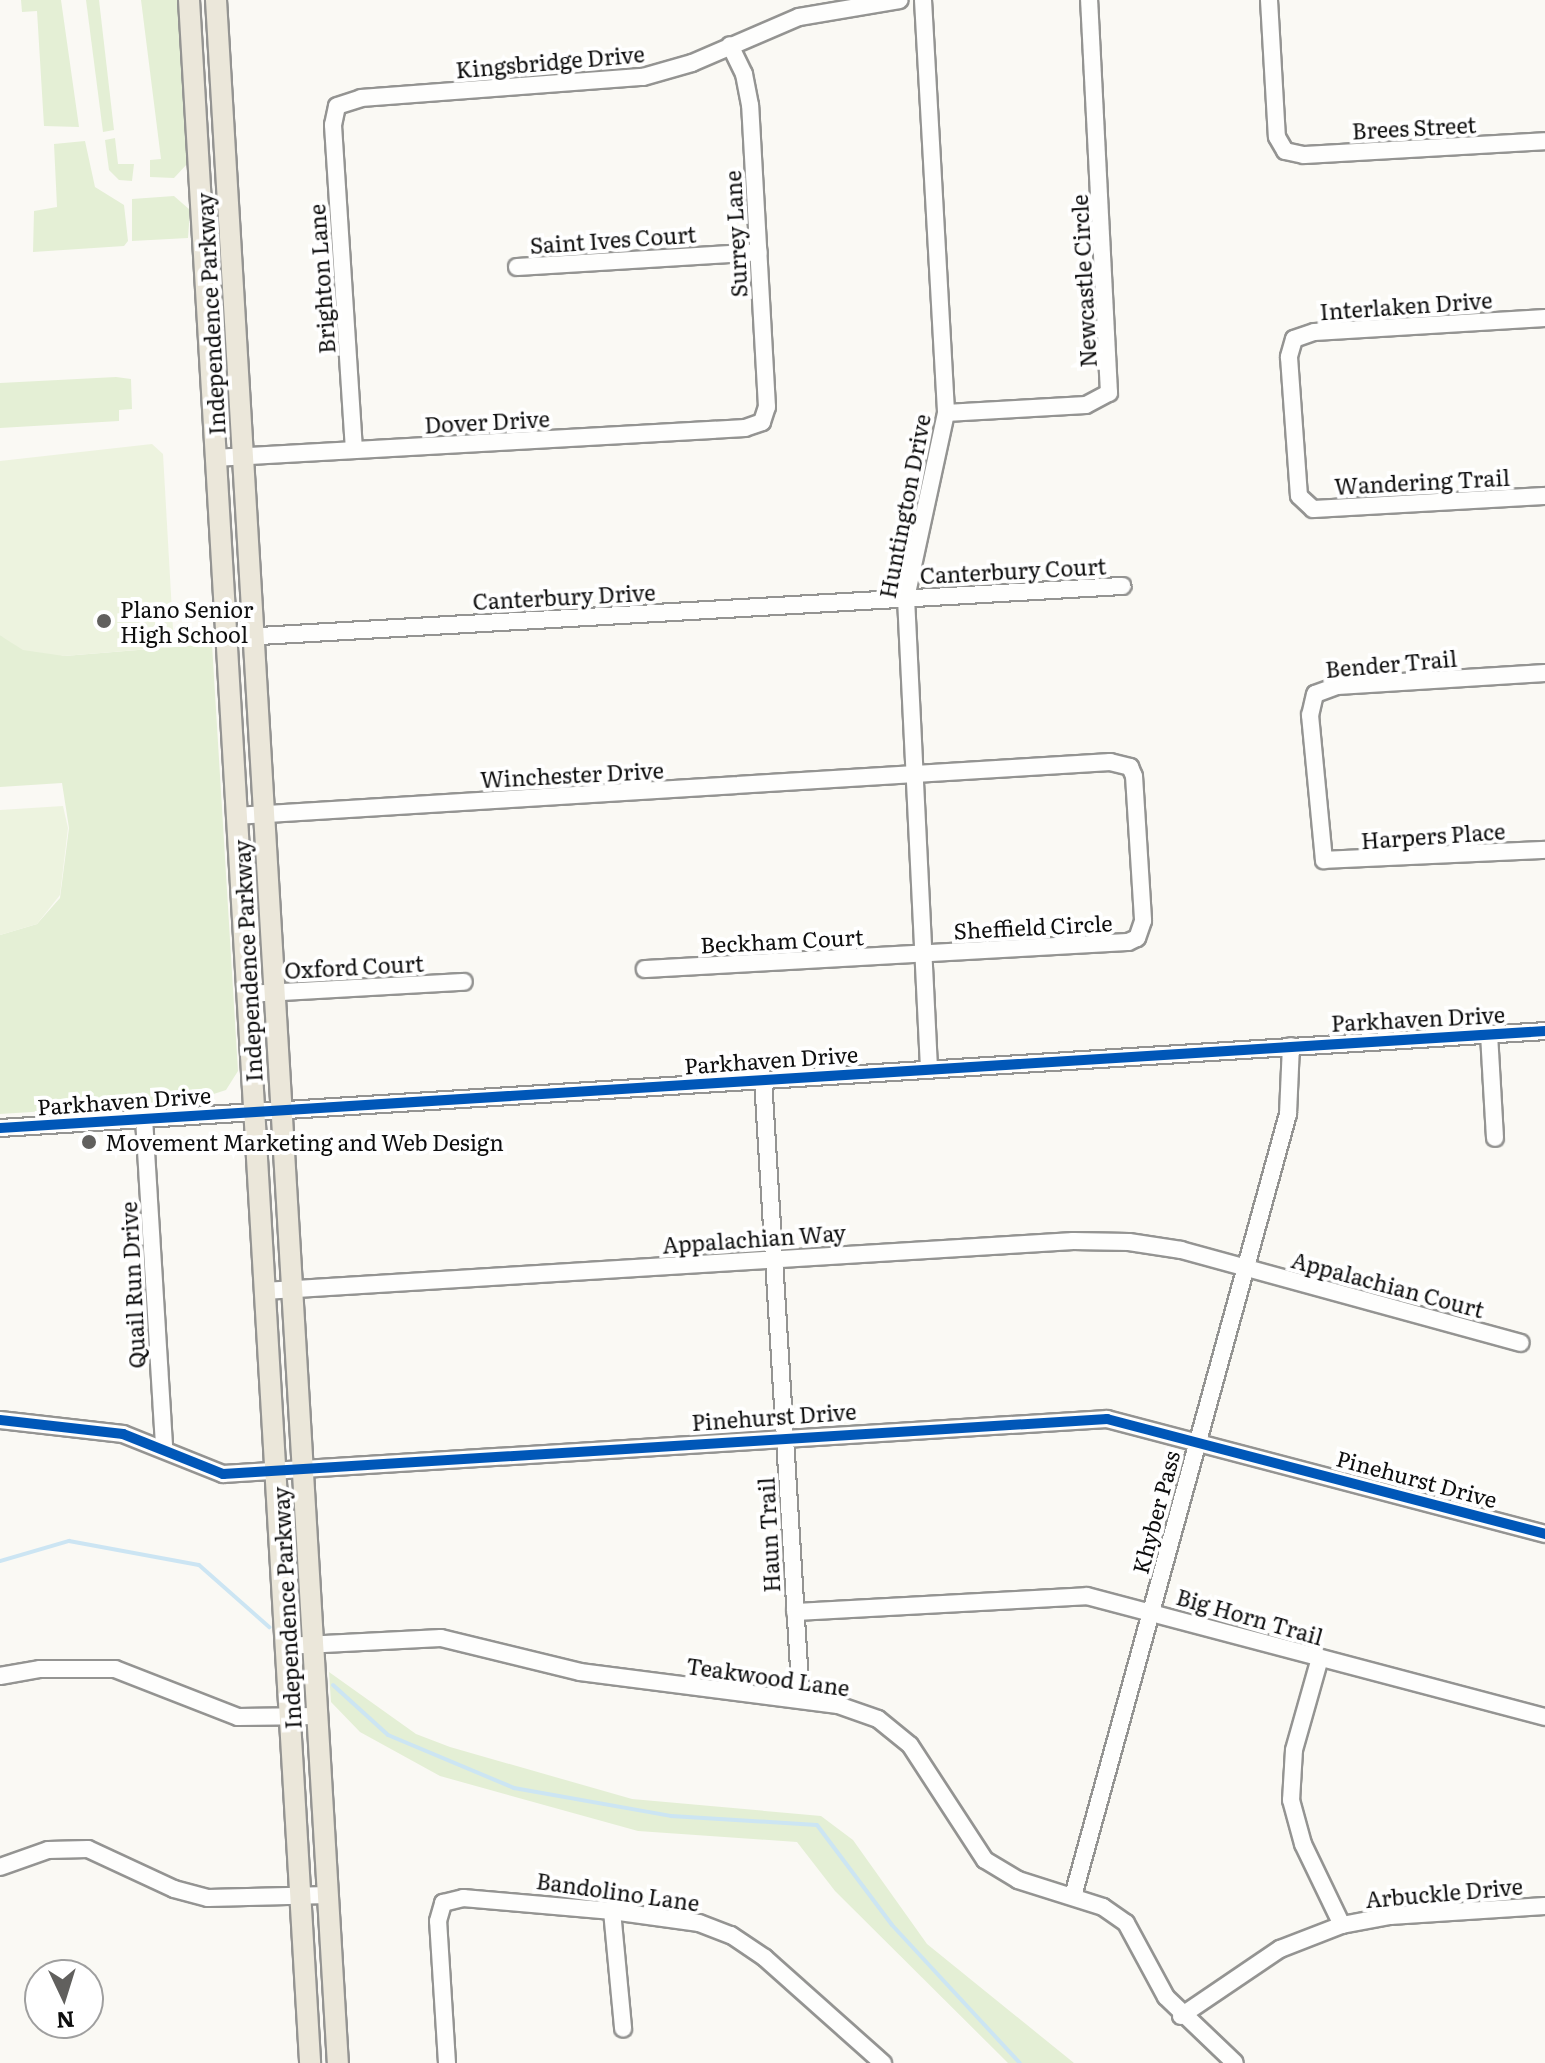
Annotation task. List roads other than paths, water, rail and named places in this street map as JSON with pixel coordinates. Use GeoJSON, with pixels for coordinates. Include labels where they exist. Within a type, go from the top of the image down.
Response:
{"type":"FeatureCollection","features":[{"type":"Feature","properties":{"kind":"main road","name":"Independence Parkway"},"geometry":{"type":"LineString","coordinates":[[189,0],[310,2063]]}},
{"type":"Feature","properties":{"kind":"main road","name":"Independence Parkway"},"geometry":{"type":"LineString","coordinates":[[216,0],[338,2063]]}},
{"type":"Feature","properties":{"kind":"street","name":"Kingsbridge Drive"},"geometry":{"type":"LineString","coordinates":[[337,106],[361,98],[629,80],[668,71],[799,17],[900,0]]}},
{"type":"Feature","properties":{"kind":"street","name":"Huntington Drive"},"geometry":{"type":"LineString","coordinates":[[923,0],[946,413],[906,598],[929,1069]]}},
{"type":"Feature","properties":{"kind":"street","name":"Newcastle Circle"},"geometry":{"type":"LineString","coordinates":[[946,413],[1086,405],[1109,393],[1089,0]]}},
{"type":"Feature","properties":{"kind":"street","name":"Brees Street"},"geometry":{"type":"LineString","coordinates":[[1269,0],[1277,137],[1285,151],[1304,155],[1545,141]]}},
{"type":"Feature","properties":{"kind":"street","name":"Surrey Lane"},"geometry":{"type":"LineString","coordinates":[[730,45],[744,74],[750,105],[767,407],[762,422]]}},
{"type":"Feature","properties":{"kind":"street","name":"Brighton Lane"},"geometry":{"type":"LineString","coordinates":[[337,106],[333,125],[354,450]]}},
{"type":"Feature","properties":{"kind":"street","name":"Saint Ives Court"},"geometry":{"type":"LineString","coordinates":[[517,267],[759,252]]}},
{"type":"Feature","properties":{"kind":"street","name":"Interlaken Drive"},"geometry":{"type":"LineString","coordinates":[[1304,503],[1298,488],[1289,357],[1294,339],[1314,332],[1545,318]]}},
{"type":"Feature","properties":{"kind":"street","name":"Dover Drive"},"geometry":{"type":"LineString","coordinates":[[214,458],[745,428],[762,422]]}},
{"type":"Feature","properties":{"kind":"street","name":"Wandering Trail"},"geometry":{"type":"LineString","coordinates":[[1304,503],[1325,509],[1545,496]]}},
{"type":"Feature","properties":{"kind":"street","name":"Canterbury Court"},"geometry":{"type":"LineString","coordinates":[[906,598],[1122,586]]}},
{"type":"Feature","properties":{"kind":"street","name":"Canterbury Drive"},"geometry":{"type":"LineString","coordinates":[[225,638],[906,598]]}},
{"type":"Feature","properties":{"kind":"street","name":"Bender Trail"},"geometry":{"type":"LineString","coordinates":[[1324,860],[1310,715],[1315,694],[1337,686],[1545,673]]}},
{"type":"Feature","properties":{"kind":"street","name":"Sheffield Circle"},"geometry":{"type":"LineString","coordinates":[[913,776],[1121,763],[1130,767],[1136,788],[1143,921],[1137,938],[923,954]]}},
{"type":"Feature","properties":{"kind":"street","name":"Winchester Drive"},"geometry":{"type":"LineString","coordinates":[[235,816],[913,776]]}},
{"type":"Feature","properties":{"kind":"street","name":"Harpers Place"},"geometry":{"type":"LineString","coordinates":[[1324,860],[1545,850]]}},
{"type":"Feature","properties":{"kind":"street","name":"Beckham Court"},"geometry":{"type":"LineString","coordinates":[[645,969],[923,954]]}},
{"type":"Feature","properties":{"kind":"street","name":"Oxford Court"},"geometry":{"type":"LineString","coordinates":[[246,994],[464,982]]}},
{"type":"Feature","properties":{"kind":"street","name":"Parkhaven Drive"},"geometry":{"type":"LineString","coordinates":[[0,1128],[1545,1031]]}},
{"type":"Feature","properties":{"kind":"street"},"geometry":{"type":"LineString","coordinates":[[1489,1034],[1495,1138]]}},
{"type":"Feature","properties":{"kind":"street","name":"Khyber Pass"},"geometry":{"type":"LineString","coordinates":[[1073,1896],[1288,1114],[1291,1046]]}},
{"type":"Feature","properties":{"kind":"street","name":"Haun Trail"},"geometry":{"type":"LineString","coordinates":[[763,1079],[801,1700]]}},
{"type":"Feature","properties":{"kind":"street","name":"Quail Run Drive"},"geometry":{"type":"LineString","coordinates":[[144,1118],[164,1449]]}},
{"type":"Feature","properties":{"kind":"street","name":"Appalachian Way"},"geometry":{"type":"LineString","coordinates":[[264,1291],[1073,1241],[1181,1250],[1245,1267]]}},
{"type":"Feature","properties":{"kind":"street","name":"Appalachian Court"},"geometry":{"type":"LineString","coordinates":[[1245,1267],[1520,1343]]}},
{"type":"Feature","properties":{"kind":"street","name":"Pinehurst Drive"},"geometry":{"type":"LineString","coordinates":[[0,1420],[123,1434],[164,1449],[210,1472],[1086,1418],[1126,1421],[1198,1439],[1545,1534]]}},
{"type":"Feature","properties":{"kind":"street","name":"Big Horn Trail"},"geometry":{"type":"LineString","coordinates":[[795,1612],[1065,1595],[1151,1610],[1545,1717]]}},
{"type":"Feature","properties":{"kind":"street","name":"Teakwood Lane"},"geometry":{"type":"LineString","coordinates":[[285,1646],[441,1638],[580,1672],[801,1700],[860,1711],[896,1732],[985,1860],[1018,1880],[1073,1896],[1126,1923],[1181,2016],[1235,2063]]}},
{"type":"Feature","properties":{"kind":"street"},"geometry":{"type":"LineString","coordinates":[[1320,1658],[1294,1750],[1291,1800],[1299,1833],[1342,1925]]}},
{"type":"Feature","properties":{"kind":"street"},"geometry":{"type":"LineString","coordinates":[[0,1676],[62,1667],[115,1669],[178,1690],[225,1714],[317,1716]]}},
{"type":"Feature","properties":{"kind":"street"},"geometry":{"type":"LineString","coordinates":[[0,1867],[48,1850],[88,1849],[200,1896],[328,1895]]}},
{"type":"Feature","properties":{"kind":"street","name":"Bandolino Lane"},"geometry":{"type":"LineString","coordinates":[[447,2063],[438,1921],[443,1903],[463,1898],[510,1898],[699,1923],[745,1942],[883,2063]]}},
{"type":"Feature","properties":{"kind":"street","name":"Arbuckle Drive"},"geometry":{"type":"LineString","coordinates":[[1181,2016],[1268,1956],[1342,1925],[1390,1916],[1545,1906]]}},
{"type":"Feature","properties":{"kind":"street"},"geometry":{"type":"LineString","coordinates":[[612,1911],[623,2028]]}},
{"type":"Feature","properties":{"kind":"waterway"},"geometry":{"type":"LineString","coordinates":[[0,1561],[69,1541],[199,1565],[269,1627]]}},
{"type":"Feature","properties":{"kind":"waterway"},"geometry":{"type":"LineString","coordinates":[[333,1685],[388,1735],[514,1788],[671,1816],[817,1825],[892,1925],[1020,2063]]}},
{"type":"Feature","properties":{"kind":"place","name":"Plano Senior High School"},"geometry":{"type":"Point","coordinates":[104,621]}},
{"type":"Feature","properties":{"kind":"place","name":"Movement Marketing and Web Design"},"geometry":{"type":"Point","coordinates":[89,1142]}}]}
